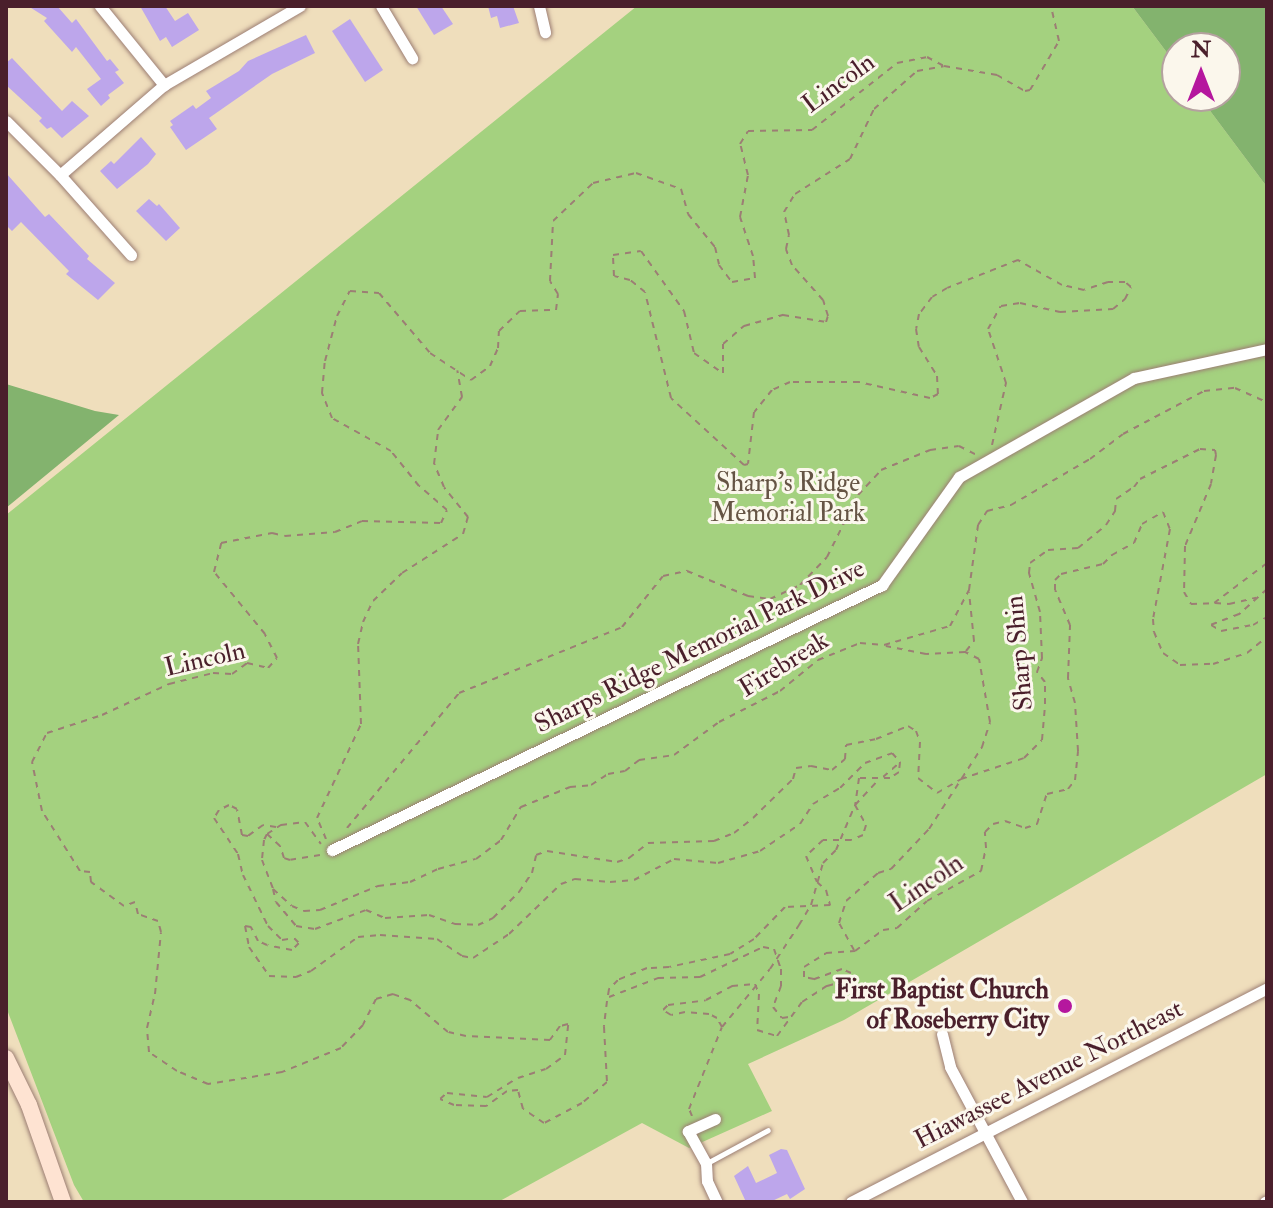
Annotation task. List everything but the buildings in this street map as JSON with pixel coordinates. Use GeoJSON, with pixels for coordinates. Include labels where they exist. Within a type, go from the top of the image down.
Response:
{"type":"FeatureCollection","features":[{"type":"Feature","properties":{"kind":"main road"},"geometry":{"type":"LineString","coordinates":[[6,1058],[29,1105],[63,1202]]}},
{"type":"Feature","properties":{"kind":"street"},"geometry":{"type":"LineString","coordinates":[[100,6],[164,85]]}},
{"type":"Feature","properties":{"kind":"street"},"geometry":{"type":"LineString","coordinates":[[60,175],[164,85],[300,6]]}},
{"type":"Feature","properties":{"kind":"street"},"geometry":{"type":"LineString","coordinates":[[381,6],[412,58]]}},
{"type":"Feature","properties":{"kind":"street"},"geometry":{"type":"LineString","coordinates":[[539,6],[545,32]]}},
{"type":"Feature","properties":{"kind":"street"},"geometry":{"type":"LineString","coordinates":[[6,121],[60,175],[131,255]]}},
{"type":"Feature","properties":{"kind":"street","name":"Sharps Ridge Memorial Park Drive"},"geometry":{"type":"LineString","coordinates":[[332,850],[882,585],[959,477],[1134,378],[1267,349]]}},
{"type":"Feature","properties":{"kind":"street","name":"Hiawassee Avenue Northeast"},"geometry":{"type":"LineString","coordinates":[[851,1202],[1267,988]]}},
{"type":"Feature","properties":{"kind":"street"},"geometry":{"type":"LineString","coordinates":[[942,1034],[950,1067],[1022,1202]]}},
{"type":"Feature","properties":{"kind":"street"},"geometry":{"type":"LineString","coordinates":[[715,1119],[688,1131],[706,1163],[707,1181],[717,1202]]}},
{"type":"Feature","properties":{"kind":"lane"},"geometry":{"type":"LineString","coordinates":[[706,1163],[768,1130]]}},
{"type":"Feature","properties":{"kind":"path"},"geometry":{"type":"LineString","coordinates":[[347,829],[459,693],[622,627],[663,576],[687,571],[748,596],[770,599],[800,585],[827,557],[858,495],[881,470],[930,450],[959,446],[988,460],[1006,383],[988,329],[1001,306],[1020,303],[1060,312],[1113,309],[1125,299],[1131,287],[1125,282],[1108,282],[1084,290],[1062,285],[1018,260],[947,288],[932,297],[919,314],[916,329],[919,347],[937,376],[938,394],[930,398],[831,380],[790,382],[772,390],[754,412],[748,464],[744,465],[671,398],[645,292],[630,280],[614,276],[613,255],[641,251],[684,311],[694,353],[723,373],[723,344],[744,326],[783,315],[826,322],[828,316],[823,300],[792,265],[786,249],[789,235],[784,212],[795,194],[850,159],[874,109],[917,71],[944,66],[997,75],[1025,91],[1030,90],[1059,41],[1051,6]]}},
{"type":"Feature","properties":{"kind":"path","name":"Lincoln"},"geometry":{"type":"LineString","coordinates":[[608,997],[604,1027],[607,1082],[582,1103],[544,1123],[523,1109],[518,1090],[507,1091],[486,1106],[454,1105],[440,1099],[447,1093],[487,1097],[518,1078],[546,1069],[565,1055],[568,1024],[560,1026],[550,1040],[466,1036],[448,1032],[410,1000],[393,994],[376,999],[363,1025],[341,1048],[282,1072],[208,1084],[177,1071],[149,1052],[147,1028],[155,994],[161,932],[158,921],[138,914],[135,902],[124,906],[91,882],[90,872],[80,871],[42,811],[32,762],[47,733],[102,715],[169,684],[213,673],[232,674],[247,663],[268,668],[277,658],[265,634],[214,572],[221,543],[272,533],[285,536],[335,532],[362,521],[441,523],[447,510],[419,486],[391,451],[332,418],[322,393],[337,316],[350,291],[379,293],[430,353],[471,380],[490,366],[498,348],[499,331],[520,311],[556,310],[558,294],[550,281],[553,221],[593,183],[636,173],[681,189],[688,214],[715,247],[719,265],[732,282],[755,278],[753,256],[740,217],[748,175],[740,144],[748,131],[812,130],[897,63],[927,57],[944,66]]}},
{"type":"Feature","properties":{"kind":"path"},"geometry":{"type":"LineString","coordinates":[[332,850],[317,818],[361,724],[358,644],[363,622],[373,601],[402,573],[463,534],[468,517],[444,487],[434,464],[438,430],[462,397],[457,370]]}},
{"type":"Feature","properties":{"kind":"path","name":"Firebreak"},"geometry":{"type":"LineString","coordinates":[[273,889],[292,906],[304,911],[320,910],[378,886],[410,882],[438,869],[465,865],[501,840],[521,807],[570,787],[591,785],[608,774],[625,771],[639,760],[674,755],[719,722],[780,691],[818,660],[860,643],[884,645],[950,626],[969,590],[978,525],[987,511],[1011,505],[1090,459],[1123,434],[1204,391],[1235,388],[1267,402]]}},
{"type":"Feature","properties":{"kind":"path","name":"Sharp Shin"},"geometry":{"type":"LineString","coordinates":[[273,889],[276,902],[296,926],[315,929],[366,910],[385,918],[429,915],[455,924],[478,925],[493,918],[519,892],[532,873],[536,855],[547,851],[617,862],[629,858],[648,843],[714,841],[734,833],[753,818],[793,779],[796,768],[832,770],[845,759],[846,745],[876,739],[908,726],[916,731],[920,742],[918,778],[937,793],[961,779],[1024,758],[1042,740],[1045,682],[1037,672],[1042,658],[1040,612],[1029,573],[1030,563],[1048,550],[1078,548],[1106,525],[1115,511],[1116,499],[1140,479],[1200,449],[1215,450],[1213,477],[1185,546],[1182,578],[1184,592],[1191,604],[1214,603]]}},
{"type":"Feature","properties":{"kind":"path","name":"Lincoln"},"geometry":{"type":"LineString","coordinates":[[755,984],[759,994],[757,1030],[777,1036],[802,1002],[827,986],[846,981],[851,973],[842,969],[814,979],[804,977],[804,967],[826,953],[855,951],[883,930],[897,928],[927,901],[981,871],[986,848],[985,832],[993,824],[1005,821],[1025,828],[1037,824],[1047,794],[1068,789],[1075,780],[1075,703],[1067,661],[1072,639],[1070,625],[1055,590],[1055,580],[1061,574],[1103,564],[1112,555],[1134,543],[1142,524],[1163,512],[1170,529],[1153,619],[1154,632],[1163,653],[1180,665],[1213,664],[1247,653],[1267,637]]}},
{"type":"Feature","properties":{"kind":"path"},"geometry":{"type":"LineString","coordinates":[[1214,603],[1267,563]]}},
{"type":"Feature","properties":{"kind":"path"},"geometry":{"type":"LineString","coordinates":[[1267,589],[1239,614],[1211,625],[1221,631],[1253,625],[1267,617]]}},
{"type":"Feature","properties":{"kind":"path"},"geometry":{"type":"LineString","coordinates":[[965,652],[974,641],[969,590]]}},
{"type":"Feature","properties":{"kind":"path"},"geometry":{"type":"LineString","coordinates":[[1214,603],[1229,604],[1257,598]]}},
{"type":"Feature","properties":{"kind":"path"},"geometry":{"type":"LineString","coordinates":[[855,951],[839,923],[846,901],[878,873],[891,869],[944,810],[988,735],[990,722],[979,659],[965,652],[926,654],[884,645]]}},
{"type":"Feature","properties":{"kind":"path"},"geometry":{"type":"LineString","coordinates":[[332,850],[319,842],[312,827],[305,822],[276,827],[263,825],[248,836],[242,835],[237,809],[229,805],[219,810],[214,818],[238,854],[243,875],[268,926],[282,940],[294,938],[299,943],[292,950],[267,945],[258,941],[248,925],[243,928],[249,947],[269,976],[296,977],[311,971],[358,937],[369,936],[415,935],[437,939],[462,956],[473,958],[509,934],[561,884],[575,879],[610,882],[634,880],[674,859],[718,863],[736,860],[782,839],[800,824],[813,804],[840,788],[865,763],[892,753],[900,762],[899,772],[879,779],[859,778],[855,805],[841,839],[823,863],[811,905],[777,956],[722,1027],[689,1109],[695,1118],[715,1119]]}},
{"type":"Feature","properties":{"kind":"path"},"geometry":{"type":"LineString","coordinates":[[855,805],[879,779]]}},
{"type":"Feature","properties":{"kind":"path"},"geometry":{"type":"LineString","coordinates":[[790,1017],[782,1018],[773,1007],[781,986],[777,956],[774,949],[763,947],[700,977],[658,978],[608,997],[609,989],[618,980],[647,968],[669,967],[730,954],[754,939],[785,907],[830,905],[831,901],[817,882],[806,856],[823,840],[851,840],[863,835],[866,825],[855,805]]}},
{"type":"Feature","properties":{"kind":"path"},"geometry":{"type":"LineString","coordinates":[[273,889],[262,860],[267,834],[276,827]]}},
{"type":"Feature","properties":{"kind":"path"},"geometry":{"type":"LineString","coordinates":[[267,834],[280,846],[284,858],[290,860],[304,860],[332,850]]}},
{"type":"Feature","properties":{"kind":"path"},"geometry":{"type":"LineString","coordinates":[[722,1027],[717,1018],[709,1014],[685,1012],[671,1015],[663,1010],[668,1005],[706,1000],[732,986],[755,984]]}},
{"type":"Feature","properties":{"kind":"green space","name":"Sharp's Ridge Memorial Park"},"geometry":{"type":"Polygon","coordinates":[[[637,6],[1132,6],[1161,45],[1161,112],[1211,112],[1267,187],[1267,774],[844,1020],[748,1064],[772,1111],[689,1148],[642,1123],[498,1202],[84,1202],[74,1185],[6,1007],[6,515],[637,6]]]}},
{"type":"Feature","properties":{"kind":"green space"},"geometry":{"type":"Polygon","coordinates":[[[1132,6],[1267,6],[1267,187],[1211,112],[1241,112],[1241,32],[1161,32],[1161,45],[1132,6]]]}},
{"type":"Feature","properties":{"kind":"green space"},"geometry":{"type":"Polygon","coordinates":[[[6,384],[95,411],[119,415],[6,508],[6,384]]]}},
{"type":"Feature","properties":{"kind":"place","name":"First Baptist Church of Roseberry City"},"geometry":{"type":"Point","coordinates":[1065,1006]}}]}
